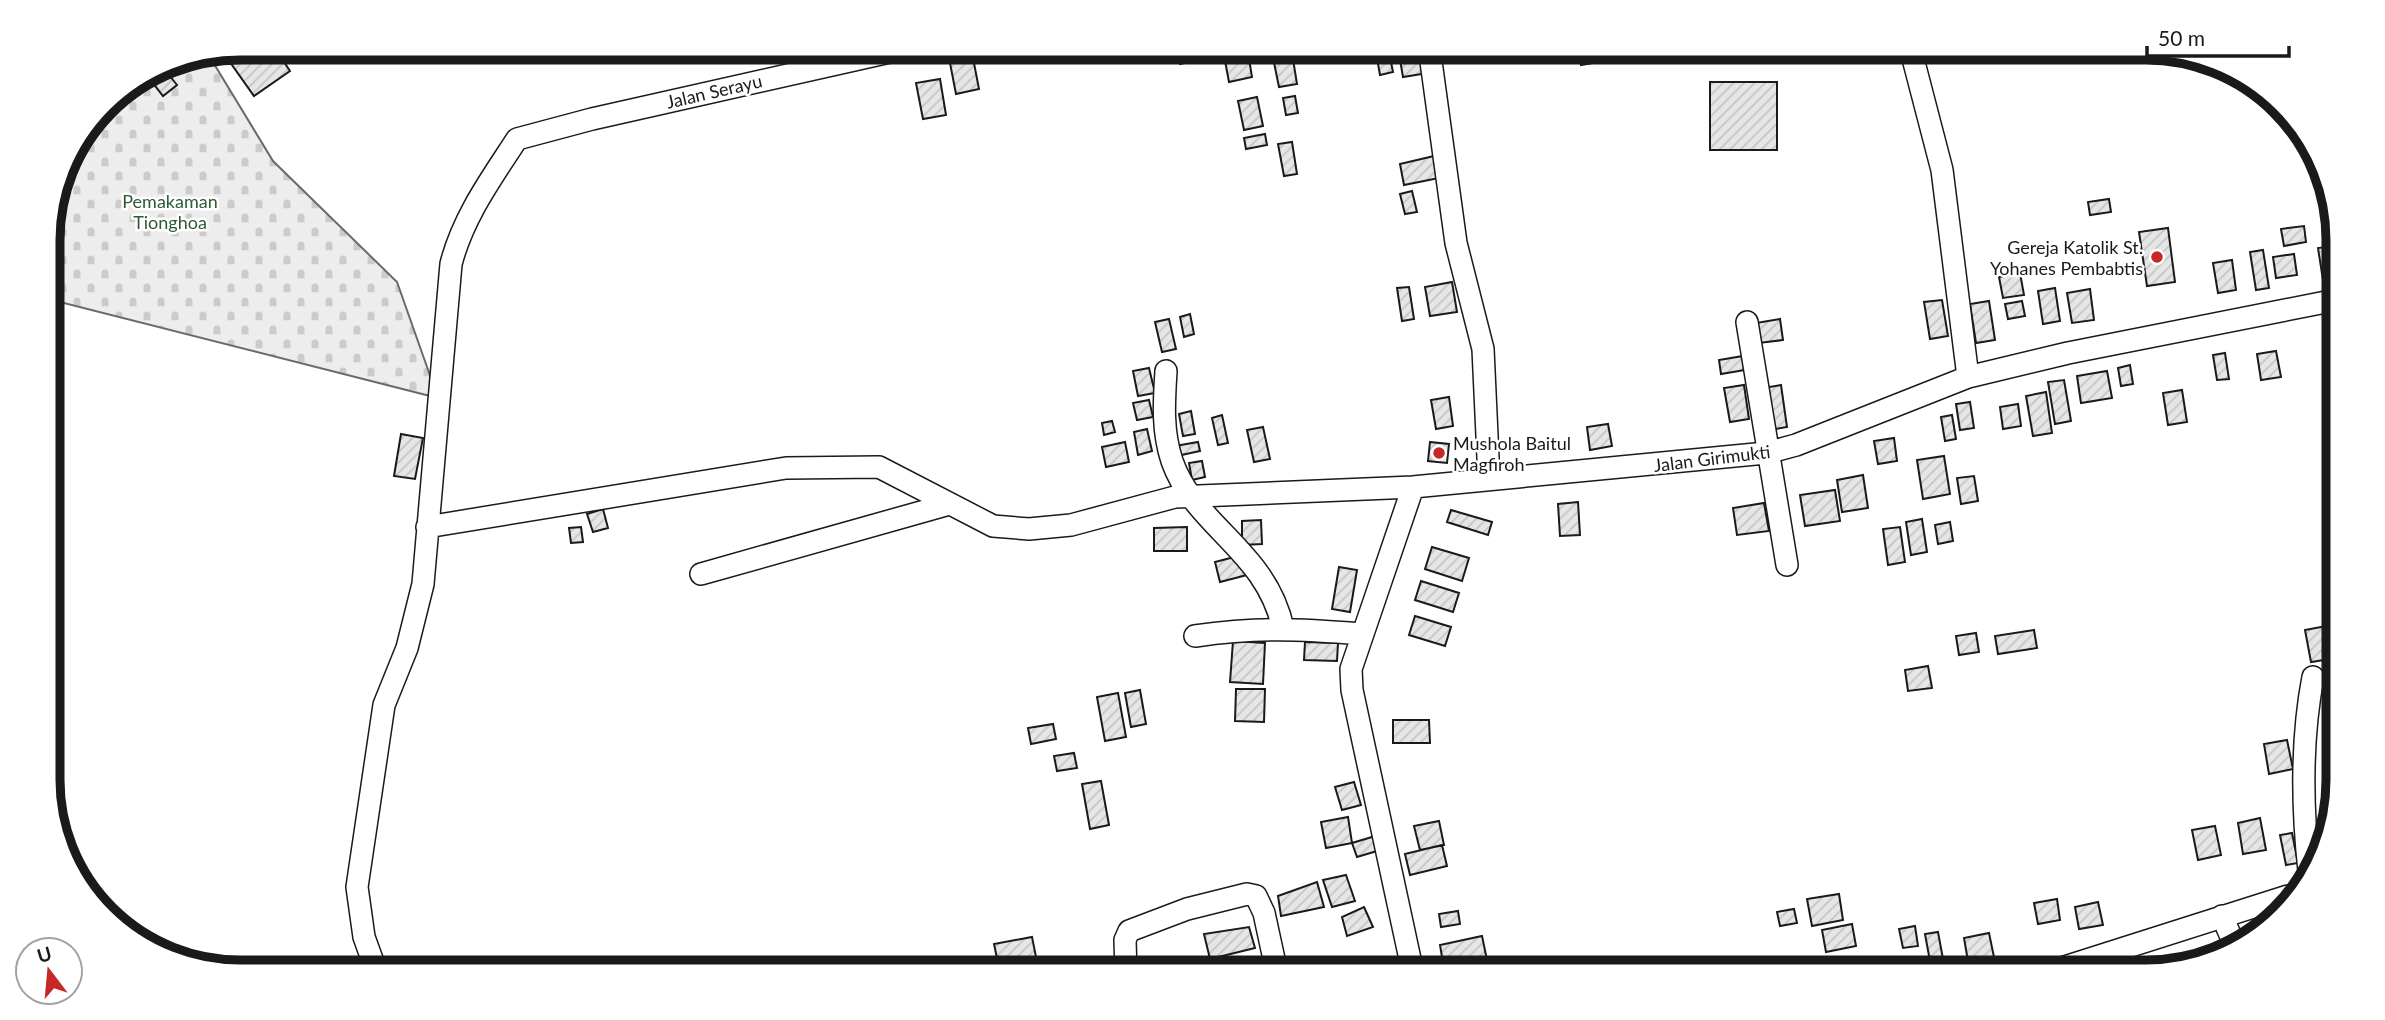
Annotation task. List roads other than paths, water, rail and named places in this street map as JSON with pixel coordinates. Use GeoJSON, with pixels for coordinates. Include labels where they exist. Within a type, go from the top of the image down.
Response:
{"type":"FeatureCollection","features":[{"type":"Feature","properties":{"kind":"street","name":"Jalan Serayu"},"geometry":{"type":"LineString","coordinates":[[427,527],[451,264],[462,230],[474,207],[517,139],[592,119],[855,60]]}},
{"type":"Feature","properties":{"kind":"street"},"geometry":{"type":"LineString","coordinates":[[1431,60],[1456,243],[1483,349],[1489,479]]}},
{"type":"Feature","properties":{"kind":"street"},"geometry":{"type":"LineString","coordinates":[[1913,60],[1942,170],[1968,377]]}},
{"type":"Feature","properties":{"kind":"street","name":"Jalan Girimukti"},"geometry":{"type":"LineString","coordinates":[[427,527],[752,473],[822,466],[879,467],[918,485],[946,505],[993,526],[1029,529],[1071,525],[1175,497],[1413,487],[1766,453],[1968,377],[2068,353],[2326,302]]}},
{"type":"Feature","properties":{"kind":"street"},"geometry":{"type":"LineString","coordinates":[[1747,322],[1766,453],[1787,565]]}},
{"type":"Feature","properties":{"kind":"street"},"geometry":{"type":"LineString","coordinates":[[1166,370],[1164,415],[1173,464],[1191,496],[1267,583],[1278,605],[1283,628]]}},
{"type":"Feature","properties":{"kind":"street"},"geometry":{"type":"LineString","coordinates":[[1410,960],[1352,690],[1351,669],[1413,487]]}},
{"type":"Feature","properties":{"kind":"street"},"geometry":{"type":"LineString","coordinates":[[701,574],[946,505]]}},
{"type":"Feature","properties":{"kind":"street"},"geometry":{"type":"LineString","coordinates":[[372,960],[364,937],[357,887],[384,705],[407,648],[423,584],[427,527]]}},
{"type":"Feature","properties":{"kind":"street"},"geometry":{"type":"LineString","coordinates":[[1195,636],[1250,628],[1362,635]]}},
{"type":"Feature","properties":{"kind":"street"},"geometry":{"type":"LineString","coordinates":[[2307,858],[2304,828],[2306,716],[2313,677]]}},
{"type":"Feature","properties":{"kind":"street"},"geometry":{"type":"LineString","coordinates":[[1126,960],[1125,940],[1129,932],[1198,905],[1247,894],[1256,896],[1264,913],[1274,960]]}},
{"type":"Feature","properties":{"kind":"street"},"geometry":{"type":"LineString","coordinates":[[2091,960],[2282,898]]}},
{"type":"Feature","properties":{"kind":"street"},"geometry":{"type":"LineString","coordinates":[[2222,916],[2232,938]]}},
{"type":"Feature","properties":{"kind":"place","name":"Gereja Katolik St. Yohanes Pembabtis"},"geometry":{"type":"Point","coordinates":[2157,257]}},
{"type":"Feature","properties":{"kind":"place","name":"Mushola Baitul Magfiroh"},"geometry":{"type":"Point","coordinates":[1439,453]}},
{"type":"Feature","properties":{"kind":"park label","name":"Pemakaman Tionghoa"},"geometry":{"type":"Point","coordinates":[170,211]}}]}
